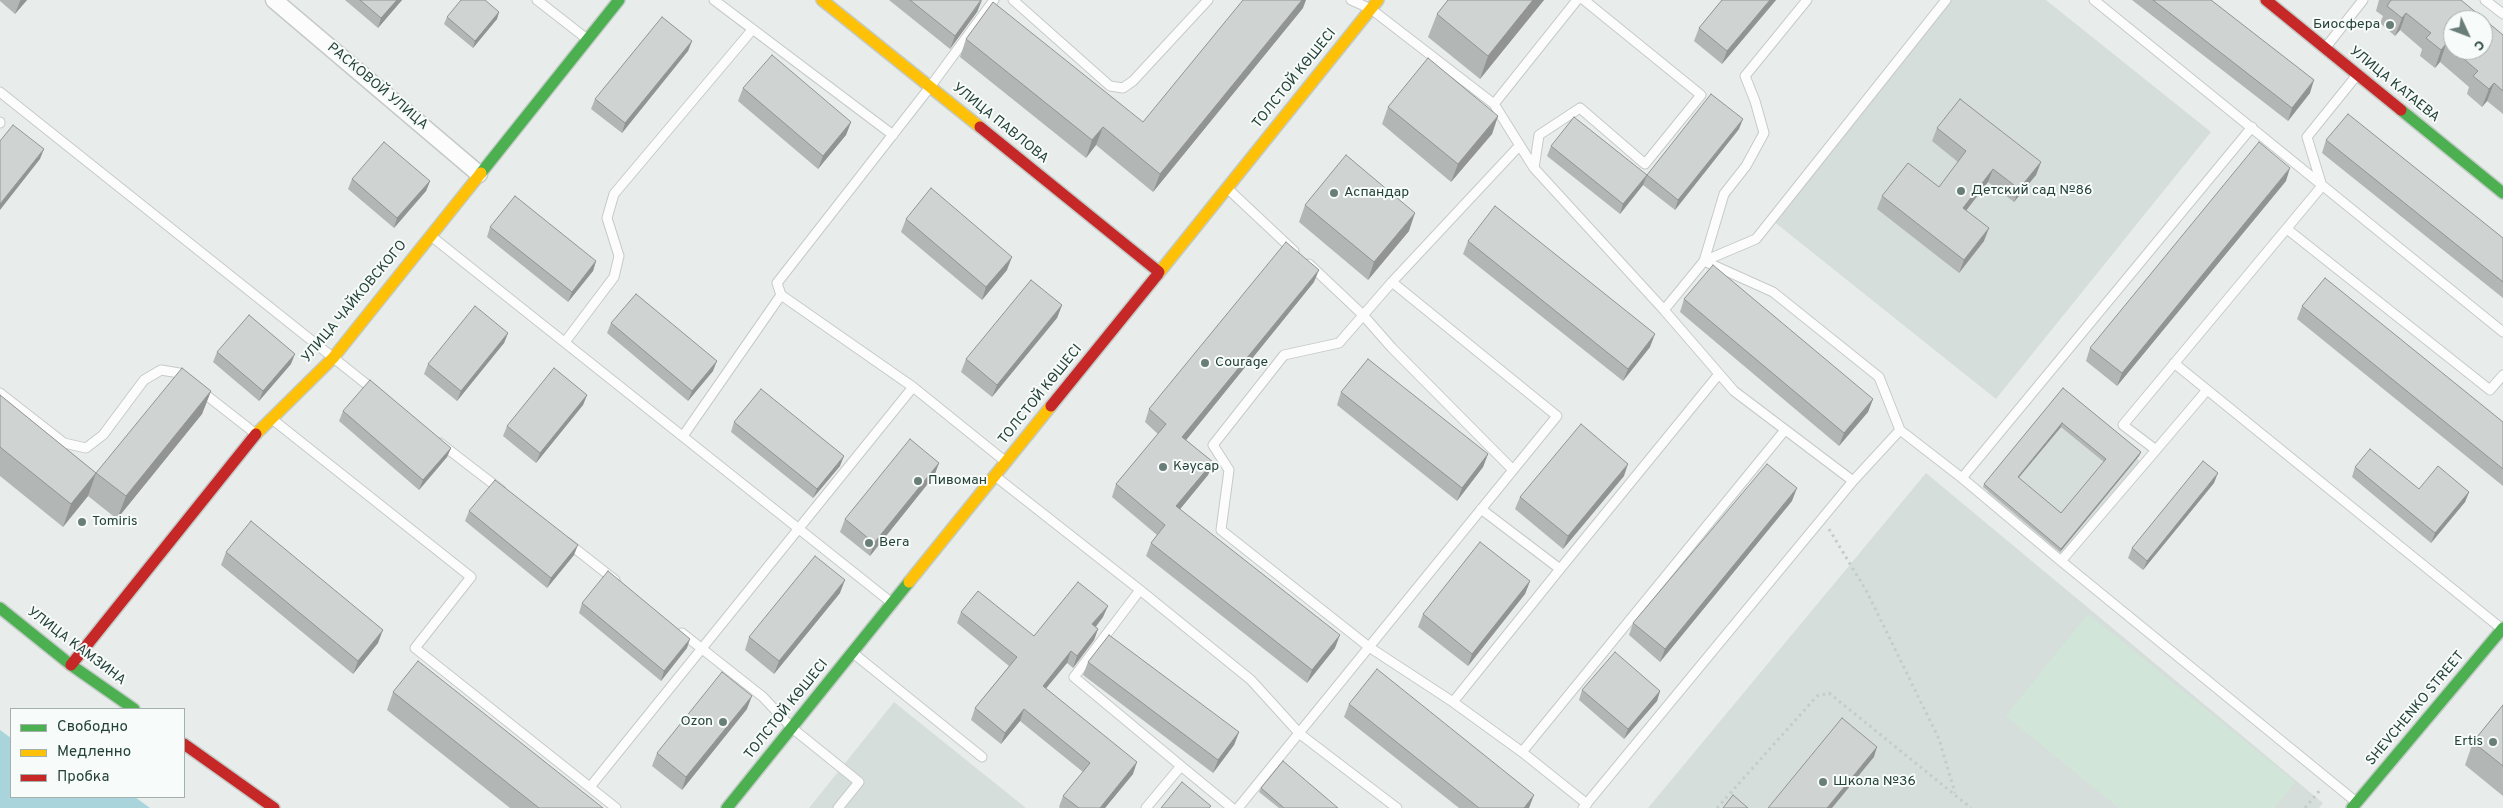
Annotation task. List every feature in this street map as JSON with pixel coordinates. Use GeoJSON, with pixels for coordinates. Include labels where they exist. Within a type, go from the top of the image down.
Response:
{"type":"FeatureCollection","features":[{"type":"Feature","properties":{"kind":"street","name":"РАСКОВОЙ УЛИЦА"},"geometry":{"type":"LineString","coordinates":[[274,0],[479,174]]}},
{"type":"Feature","properties":{"kind":"street","name":"УЛИЦА ЧАЙКОВСКОГО"},"geometry":{"type":"LineString","coordinates":[[71,665],[256,434],[332,358],[619,0]]}},
{"type":"Feature","properties":{"kind":"street","name":"УЛИЦА ПАВЛОВА"},"geometry":{"type":"LineString","coordinates":[[822,0],[1159,272]]}},
{"type":"Feature","properties":{"kind":"street","name":"УЛИЦА КАТАЕВА"},"geometry":{"type":"LineString","coordinates":[[2266,0],[2503,193]]}},
{"type":"Feature","properties":{"kind":"street","name":"ТОЛСТОЙ КӨШЕСІ"},"geometry":{"type":"LineString","coordinates":[[727,808],[1375,5]]}},
{"type":"Feature","properties":{"kind":"street","name":"УЛИЦА КАМЗИНА"},"geometry":{"type":"LineString","coordinates":[[0,608],[71,665],[133,708]]}},
{"type":"Feature","properties":{"kind":"street","name":"SHEVCHENKO STREET"},"geometry":{"type":"LineString","coordinates":[[2355,806],[2503,629]]}},
{"type":"Feature","properties":{"kind":"street"},"geometry":{"type":"LineString","coordinates":[[185,745],[274,808]]}},
{"type":"Feature","properties":{"kind":"lane"},"geometry":{"type":"LineString","coordinates":[[537,0],[587,39]]}},
{"type":"Feature","properties":{"kind":"lane"},"geometry":{"type":"LineString","coordinates":[[714,0],[893,135]]}},
{"type":"Feature","properties":{"kind":"lane"},"geometry":{"type":"LineString","coordinates":[[994,0],[930,87],[778,283],[781,295],[913,387],[1006,462]]}},
{"type":"Feature","properties":{"kind":"lane"},"geometry":{"type":"LineString","coordinates":[[1013,0],[1110,86],[1123,88],[1133,81],[1208,0]]}},
{"type":"Feature","properties":{"kind":"lane"},"geometry":{"type":"LineString","coordinates":[[1351,0],[1375,5],[1494,104],[1534,168],[1664,310],[1734,391],[1853,481]]}},
{"type":"Feature","properties":{"kind":"lane"},"geometry":{"type":"LineString","coordinates":[[1494,104],[1577,0]]}},
{"type":"Feature","properties":{"kind":"lane"},"geometry":{"type":"LineString","coordinates":[[1534,168],[1539,135],[1580,108],[1645,164],[1701,95],[1584,0]]}},
{"type":"Feature","properties":{"kind":"lane"},"geometry":{"type":"LineString","coordinates":[[1664,310],[1704,261],[1724,194],[1746,166],[1764,134],[1755,101],[1745,76],[1806,0]]}},
{"type":"Feature","properties":{"kind":"lane"},"geometry":{"type":"LineString","coordinates":[[1704,261],[1756,239],[1946,0]]}},
{"type":"Feature","properties":{"kind":"lane"},"geometry":{"type":"LineString","coordinates":[[2094,0],[2503,332]]}},
{"type":"Feature","properties":{"kind":"lane"},"geometry":{"type":"LineString","coordinates":[[2325,48],[2363,0]]}},
{"type":"Feature","properties":{"kind":"lane"},"geometry":{"type":"LineString","coordinates":[[2485,0],[2503,14]]}},
{"type":"Feature","properties":{"kind":"lane"},"geometry":{"type":"LineString","coordinates":[[565,342],[614,277],[619,256],[608,218],[614,194],[752,30]]}},
{"type":"Feature","properties":{"kind":"lane"},"geometry":{"type":"LineString","coordinates":[[2322,186],[2307,137],[2357,74]]}},
{"type":"Feature","properties":{"kind":"lane"},"geometry":{"type":"LineString","coordinates":[[0,92],[386,400]]}},
{"type":"Feature","properties":{"kind":"lane"},"geometry":{"type":"LineString","coordinates":[[1962,478],[2252,127]]}},
{"type":"Feature","properties":{"kind":"lane"},"geometry":{"type":"LineString","coordinates":[[1520,144],[1392,282],[1339,343],[1284,355],[1213,445],[1229,470],[1221,530],[1369,647],[1453,702],[1522,752],[1585,806],[1853,481],[1900,430]]}},
{"type":"Feature","properties":{"kind":"lane"},"geometry":{"type":"LineString","coordinates":[[2156,450],[2123,425],[2322,186]]}},
{"type":"Feature","properties":{"kind":"lane"},"geometry":{"type":"LineString","coordinates":[[1227,188],[1363,315],[1392,348],[1513,470]]}},
{"type":"Feature","properties":{"kind":"lane"},"geometry":{"type":"LineString","coordinates":[[2286,229],[2490,390],[2503,375]]}},
{"type":"Feature","properties":{"kind":"lane"},"geometry":{"type":"LineString","coordinates":[[430,235],[892,603]]}},
{"type":"Feature","properties":{"kind":"lane"},"geometry":{"type":"LineString","coordinates":[[1704,261],[1773,292],[1879,377],[1900,430],[1962,478],[2328,780],[2355,806]]}},
{"type":"Feature","properties":{"kind":"lane"},"geometry":{"type":"LineString","coordinates":[[1238,808],[1557,416],[1392,282]]}},
{"type":"Feature","properties":{"kind":"lane"},"geometry":{"type":"LineString","coordinates":[[683,436],[781,295]]}},
{"type":"Feature","properties":{"kind":"lane"},"geometry":{"type":"LineString","coordinates":[[2174,364],[2503,629]]}},
{"type":"Feature","properties":{"kind":"lane"},"geometry":{"type":"LineString","coordinates":[[0,393],[64,443],[86,448],[103,435],[144,380],[161,370],[179,373],[256,434]]}},
{"type":"Feature","properties":{"kind":"lane"},"geometry":{"type":"LineString","coordinates":[[1453,702],[1719,374]]}},
{"type":"Feature","properties":{"kind":"lane"},"geometry":{"type":"LineString","coordinates":[[590,787],[913,387]]}},
{"type":"Feature","properties":{"kind":"lane"},"geometry":{"type":"LineString","coordinates":[[2061,561],[2207,390]]}},
{"type":"Feature","properties":{"kind":"lane"},"geometry":{"type":"LineString","coordinates":[[272,418],[472,577],[415,648],[616,808]]}},
{"type":"Feature","properties":{"kind":"lane"},"geometry":{"type":"LineString","coordinates":[[1522,752],[1785,430]]}},
{"type":"Feature","properties":{"kind":"lane"},"geometry":{"type":"LineString","coordinates":[[432,436],[509,497]]}},
{"type":"Feature","properties":{"kind":"lane"},"geometry":{"type":"LineString","coordinates":[[995,476],[1251,680],[1300,734],[1397,808]]}},
{"type":"Feature","properties":{"kind":"lane"},"geometry":{"type":"LineString","coordinates":[[1481,509],[1560,569]]}},
{"type":"Feature","properties":{"kind":"lane"},"geometry":{"type":"LineString","coordinates":[[563,540],[625,588]]}},
{"type":"Feature","properties":{"kind":"lane"},"geometry":{"type":"LineString","coordinates":[[1140,590],[1074,678],[1232,808]]}},
{"type":"Feature","properties":{"kind":"lane"},"geometry":{"type":"LineString","coordinates":[[671,624],[763,697],[792,728],[859,782],[838,808]]}},
{"type":"Feature","properties":{"kind":"lane"},"geometry":{"type":"LineString","coordinates":[[852,652],[982,757]]}},
{"type":"Feature","properties":{"kind":"lane"},"geometry":{"type":"LineString","coordinates":[[1146,808],[1180,766]]}},
{"type":"Feature","properties":{"kind":"lane"},"geometry":{"type":"LineString","coordinates":[[1244,800],[1252,808]]}},
{"type":"Feature","properties":{"kind":"path"},"geometry":{"type":"LineString","coordinates":[[1823,517],[1866,592],[1939,739],[1955,794]]}},
{"type":"Feature","properties":{"kind":"path"},"geometry":{"type":"LineString","coordinates":[[1717,808],[1817,696],[1829,693],[1971,808]]}},
{"type":"Feature","properties":{"kind":"path"},"geometry":{"type":"LineString","coordinates":[[2305,808],[2328,780]]}},
{"type":"Feature","properties":{"kind":"shaded area"},"geometry":{"type":"Polygon","coordinates":[[[1951,0],[2046,0],[2211,132],[1996,399],[1773,221],[1951,0]]]}},
{"type":"Feature","properties":{"kind":"shaded area"},"geometry":{"type":"Polygon","coordinates":[[[2065,399],[2142,463],[2061,561],[1984,496],[2065,399]]]}},
{"type":"Feature","properties":{"kind":"shaded area"},"geometry":{"type":"Polygon","coordinates":[[[1926,473],[2323,803],[2319,808],[1648,808],[1926,473]]]}},
{"type":"Feature","properties":{"kind":"shaded area"},"geometry":{"type":"Polygon","coordinates":[[[894,702],[1026,808],[809,808],[894,702]]]}},
{"type":"Feature","properties":{"kind":"green space"},"geometry":{"type":"Polygon","coordinates":[[[2088,614],[2295,782],[2274,808],[2119,808],[2006,716],[2088,614]]]}},
{"type":"Feature","properties":{"kind":"water"},"geometry":{"type":"Polygon","coordinates":[[[0,730],[10,737],[10,798],[136,798],[150,808],[0,808],[0,730]]]}},
{"type":"Feature","properties":{"kind":"building"},"geometry":{"type":"Polygon","coordinates":[[[360,0],[397,0],[381,18],[360,0]]]}},
{"type":"Feature","properties":{"kind":"building"},"geometry":{"type":"Polygon","coordinates":[[[461,0],[485,0],[499,12],[475,41],[447,17],[461,0]]]}},
{"type":"Feature","properties":{"kind":"building"},"geometry":{"type":"Polygon","coordinates":[[[910,0],[981,0],[955,36],[910,0]]]}},
{"type":"Feature","properties":{"kind":"building"},"geometry":{"type":"Polygon","coordinates":[[[1243,0],[1302,0],[1160,174],[1103,127],[1092,140],[966,39],[993,2],[1143,122],[1243,0]]]}},
{"type":"Feature","properties":{"kind":"building"},"geometry":{"type":"Polygon","coordinates":[[[1448,0],[1533,0],[1488,56],[1437,14],[1448,0]]]}},
{"type":"Feature","properties":{"kind":"building"},"geometry":{"type":"Polygon","coordinates":[[[1722,0],[1770,0],[1727,51],[1699,28],[1722,0]]]}},
{"type":"Feature","properties":{"kind":"building"},"geometry":{"type":"Polygon","coordinates":[[[2153,0],[2211,0],[2314,80],[2292,108],[2153,0]]]}},
{"type":"Feature","properties":{"kind":"building"},"geometry":{"type":"Polygon","coordinates":[[[2391,0],[2461,0],[2473,10],[2443,10],[2443,48],[2441,50],[2426,38],[2431,33],[2406,13],[2402,18],[2387,6],[2391,0]]]}},
{"type":"Feature","properties":{"kind":"building"},"geometry":{"type":"Polygon","coordinates":[[[662,17],[692,41],[625,123],[595,99],[662,17]]]}},
{"type":"Feature","properties":{"kind":"building"},"geometry":{"type":"Polygon","coordinates":[[[2493,27],[2503,35],[2503,91],[2494,83],[2489,89],[2473,76],[2478,71],[2465,60],[2493,60],[2493,27]]]}},
{"type":"Feature","properties":{"kind":"building"},"geometry":{"type":"Polygon","coordinates":[[[772,55],[851,122],[823,156],[743,88],[772,55]]]}},
{"type":"Feature","properties":{"kind":"building"},"geometry":{"type":"Polygon","coordinates":[[[1428,58],[1498,116],[1458,164],[1388,107],[1428,58]]]}},
{"type":"Feature","properties":{"kind":"building"},"geometry":{"type":"Polygon","coordinates":[[[1711,94],[1743,119],[1678,200],[1647,175],[1711,94]]]}},
{"type":"Feature","properties":{"kind":"building","name":"Детский сад №86"},"geometry":{"type":"Polygon","coordinates":[[[1960,99],[2041,162],[2019,189],[1993,169],[1963,208],[1989,228],[1964,260],[1882,196],[1908,163],[1939,187],[1966,151],[1937,128],[1960,99]]]}},
{"type":"Feature","properties":{"kind":"building"},"geometry":{"type":"Polygon","coordinates":[[[2348,114],[2503,238],[2503,282],[2326,140],[2348,114]]]}},
{"type":"Feature","properties":{"kind":"building"},"geometry":{"type":"Polygon","coordinates":[[[1574,117],[1647,175],[1623,204],[1551,146],[1574,117]]]}},
{"type":"Feature","properties":{"kind":"building"},"geometry":{"type":"Polygon","coordinates":[[[13,125],[44,149],[0,204],[0,141],[13,125]]]}},
{"type":"Feature","properties":{"kind":"building"},"geometry":{"type":"Polygon","coordinates":[[[384,142],[430,181],[397,218],[352,179],[384,142]]]}},
{"type":"Feature","properties":{"kind":"building"},"geometry":{"type":"Polygon","coordinates":[[[2259,142],[2290,168],[2122,373],[2090,348],[2259,142]]]}},
{"type":"Feature","properties":{"kind":"building"},"geometry":{"type":"Polygon","coordinates":[[[1346,155],[1415,213],[1374,262],[1305,205],[1346,155]]]}},
{"type":"Feature","properties":{"kind":"building"},"geometry":{"type":"Polygon","coordinates":[[[931,188],[1012,257],[986,287],[906,219],[931,188]]]}},
{"type":"Feature","properties":{"kind":"building"},"geometry":{"type":"Polygon","coordinates":[[[515,196],[596,261],[572,292],[490,227],[515,196]]]}},
{"type":"Feature","properties":{"kind":"building"},"geometry":{"type":"Polygon","coordinates":[[[1495,206],[1655,334],[1628,369],[1468,241],[1495,206]]]}},
{"type":"Feature","properties":{"kind":"building"},"geometry":{"type":"Polygon","coordinates":[[[1286,242],[1319,270],[1182,437],[1213,462],[1176,506],[1340,635],[1312,670],[1151,543],[1165,525],[1116,484],[1166,424],[1149,409],[1286,242]]]}},
{"type":"Feature","properties":{"kind":"building"},"geometry":{"type":"Polygon","coordinates":[[[1713,265],[1873,399],[1844,433],[1684,299],[1713,265]]]}},
{"type":"Feature","properties":{"kind":"building"},"geometry":{"type":"Polygon","coordinates":[[[2325,278],[2503,422],[2503,469],[2302,306],[2325,278]]]}},
{"type":"Feature","properties":{"kind":"building"},"geometry":{"type":"Polygon","coordinates":[[[1031,280],[1062,305],[997,385],[966,359],[1031,280]]]}},
{"type":"Feature","properties":{"kind":"building"},"geometry":{"type":"Polygon","coordinates":[[[636,294],[717,361],[692,391],[611,323],[636,294]]]}},
{"type":"Feature","properties":{"kind":"building"},"geometry":{"type":"Polygon","coordinates":[[[475,306],[508,333],[461,391],[428,364],[475,306]]]}},
{"type":"Feature","properties":{"kind":"building"},"geometry":{"type":"Polygon","coordinates":[[[249,315],[295,354],[263,391],[217,352],[249,315]]]}},
{"type":"Feature","properties":{"kind":"building"},"geometry":{"type":"Polygon","coordinates":[[[1368,359],[1488,454],[1462,488],[1341,392],[1368,359]]]}},
{"type":"Feature","properties":{"kind":"building"},"geometry":{"type":"Polygon","coordinates":[[[182,368],[211,391],[126,496],[96,473],[182,368]]]}},
{"type":"Feature","properties":{"kind":"building"},"geometry":{"type":"Polygon","coordinates":[[[554,368],[587,395],[540,453],[507,426],[554,368]]]}},
{"type":"Feature","properties":{"kind":"building"},"geometry":{"type":"Polygon","coordinates":[[[370,380],[451,448],[423,480],[343,411],[370,380]]]}},
{"type":"Feature","properties":{"kind":"building"},"geometry":{"type":"Polygon","coordinates":[[[2063,388],[2141,452],[2061,549],[1984,484],[2063,388]],[[2062,423],[2018,477],[2061,513],[2106,459],[2062,423]]]}},
{"type":"Feature","properties":{"kind":"building"},"geometry":{"type":"Polygon","coordinates":[[[761,389],[844,456],[817,489],[734,422],[761,389]]]}},
{"type":"Feature","properties":{"kind":"building"},"geometry":{"type":"Polygon","coordinates":[[[0,395],[96,473],[71,504],[0,447],[0,395]]]}},
{"type":"Feature","properties":{"kind":"building"},"geometry":{"type":"Polygon","coordinates":[[[1581,424],[1628,464],[1568,536],[1520,497],[1581,424]]]}},
{"type":"Feature","properties":{"kind":"building"},"geometry":{"type":"Polygon","coordinates":[[[910,439],[939,463],[874,543],[845,519],[910,439]]]}},
{"type":"Feature","properties":{"kind":"building"},"geometry":{"type":"Polygon","coordinates":[[[2370,449],[2419,489],[2438,466],[2469,492],[2435,533],[2355,467],[2370,449]]]}},
{"type":"Feature","properties":{"kind":"building"},"geometry":{"type":"Polygon","coordinates":[[[2203,461],[2218,473],[2147,561],[2132,548],[2203,461]]]}},
{"type":"Feature","properties":{"kind":"building"},"geometry":{"type":"Polygon","coordinates":[[[1767,464],[1797,488],[1665,649],[1633,623],[1767,464]]]}},
{"type":"Feature","properties":{"kind":"building"},"geometry":{"type":"Polygon","coordinates":[[[495,480],[578,545],[551,578],[469,511],[495,480]]]}},
{"type":"Feature","properties":{"kind":"building"},"geometry":{"type":"Polygon","coordinates":[[[251,521],[383,630],[358,661],[226,552],[251,521]]]}},
{"type":"Feature","properties":{"kind":"building"},"geometry":{"type":"Polygon","coordinates":[[[1480,542],[1530,581],[1472,654],[1423,614],[1480,542]]]}},
{"type":"Feature","properties":{"kind":"building"},"geometry":{"type":"Polygon","coordinates":[[[815,556],[845,580],[779,661],[749,637],[815,556]]]}},
{"type":"Feature","properties":{"kind":"building"},"geometry":{"type":"Polygon","coordinates":[[[608,571],[690,639],[664,671],[582,603],[608,571]]]}},
{"type":"Feature","properties":{"kind":"building"},"geometry":{"type":"Polygon","coordinates":[[[1078,582],[1108,606],[1092,624],[1098,629],[1077,656],[1071,651],[1043,686],[1137,762],[1100,808],[1079,808],[1063,796],[1090,763],[1024,709],[1005,733],[975,708],[1017,657],[961,612],[978,591],[1034,636],[1078,582]]]}},
{"type":"Feature","properties":{"kind":"building"},"geometry":{"type":"Polygon","coordinates":[[[1109,635],[1239,732],[1218,760],[1088,662],[1109,635]]]}},
{"type":"Feature","properties":{"kind":"building"},"geometry":{"type":"Polygon","coordinates":[[[1615,652],[1660,691],[1628,729],[1582,690],[1615,652]]]}},
{"type":"Feature","properties":{"kind":"building"},"geometry":{"type":"Polygon","coordinates":[[[418,661],[603,808],[539,808],[393,692],[418,661]]]}},
{"type":"Feature","properties":{"kind":"building"},"geometry":{"type":"Polygon","coordinates":[[[1377,669],[1534,795],[1524,808],[1479,808],[1349,704],[1377,669]]]}},
{"type":"Feature","properties":{"kind":"building"},"geometry":{"type":"Polygon","coordinates":[[[722,672],[752,696],[686,777],[657,753],[722,672]]]}},
{"type":"Feature","properties":{"kind":"building"},"geometry":{"type":"Polygon","coordinates":[[[2503,705],[2503,766],[2473,742],[2503,705]]]}},
{"type":"Feature","properties":{"kind":"building","name":"Школа №36"},"geometry":{"type":"Polygon","coordinates":[[[1842,718],[1877,747],[1827,808],[1768,808],[1842,718]]]}},
{"type":"Feature","properties":{"kind":"building"},"geometry":{"type":"Polygon","coordinates":[[[1283,761],[1338,808],[1284,808],[1261,788],[1283,761]]]}},
{"type":"Feature","properties":{"kind":"building"},"geometry":{"type":"Polygon","coordinates":[[[1182,782],[1211,806],[1209,808],[1161,808],[1182,782]]]}},
{"type":"Feature","properties":{"kind":"building"},"geometry":{"type":"Polygon","coordinates":[[[1733,795],[1748,808],[1723,808],[1733,795]]]}},
{"type":"Feature","properties":{"kind":"traffic: fast"},"geometry":{"type":"LineString","coordinates":[[481,173],[619,0]]}},
{"type":"Feature","properties":{"kind":"traffic: fast"},"geometry":{"type":"LineString","coordinates":[[2401,110],[2503,193]]}},
{"type":"Feature","properties":{"kind":"traffic: fast"},"geometry":{"type":"LineString","coordinates":[[727,808],[909,582]]}},
{"type":"Feature","properties":{"kind":"traffic: fast"},"geometry":{"type":"LineString","coordinates":[[0,608],[71,665],[133,708]]}},
{"type":"Feature","properties":{"kind":"traffic: fast"},"geometry":{"type":"LineString","coordinates":[[2352,808],[2503,628]]}},
{"type":"Feature","properties":{"kind":"traffic: slow"},"geometry":{"type":"LineString","coordinates":[[822,0],[980,127]]}},
{"type":"Feature","properties":{"kind":"traffic: slow"},"geometry":{"type":"LineString","coordinates":[[1158,274],[1378,0]]}},
{"type":"Feature","properties":{"kind":"traffic: slow"},"geometry":{"type":"LineString","coordinates":[[256,434],[333,358],[481,173]]}},
{"type":"Feature","properties":{"kind":"traffic: slow"},"geometry":{"type":"LineString","coordinates":[[909,582],[1051,406]]}},
{"type":"Feature","properties":{"kind":"traffic: jam"},"geometry":{"type":"LineString","coordinates":[[2266,0],[2401,110]]}},
{"type":"Feature","properties":{"kind":"traffic: jam"},"geometry":{"type":"LineString","coordinates":[[980,127],[1159,272]]}},
{"type":"Feature","properties":{"kind":"traffic: jam"},"geometry":{"type":"LineString","coordinates":[[1051,406],[1158,274]]}},
{"type":"Feature","properties":{"kind":"traffic: jam"},"geometry":{"type":"LineString","coordinates":[[71,665],[256,434]]}},
{"type":"Feature","properties":{"kind":"traffic: jam"},"geometry":{"type":"LineString","coordinates":[[185,745],[274,808]]}},
{"type":"Feature","properties":{"kind":"place","name":"Биосфера"},"geometry":{"type":"Point","coordinates":[2390,25]}},
{"type":"Feature","properties":{"kind":"place","name":"Детский сад №86"},"geometry":{"type":"Point","coordinates":[1961,191]}},
{"type":"Feature","properties":{"kind":"place","name":"Аспандар"},"geometry":{"type":"Point","coordinates":[1334,193]}},
{"type":"Feature","properties":{"kind":"place","name":"Courage"},"geometry":{"type":"Point","coordinates":[1205,363]}},
{"type":"Feature","properties":{"kind":"place","name":"Кәусар"},"geometry":{"type":"Point","coordinates":[1163,467]}},
{"type":"Feature","properties":{"kind":"place","name":"Пивоман"},"geometry":{"type":"Point","coordinates":[918,481]}},
{"type":"Feature","properties":{"kind":"place","name":"Tomiris"},"geometry":{"type":"Point","coordinates":[82,522]}},
{"type":"Feature","properties":{"kind":"place","name":"Вега"},"geometry":{"type":"Point","coordinates":[869,543]}},
{"type":"Feature","properties":{"kind":"place","name":"Ozon"},"geometry":{"type":"Point","coordinates":[723,722]}},
{"type":"Feature","properties":{"kind":"place","name":"Ertis"},"geometry":{"type":"Point","coordinates":[2493,742]}},
{"type":"Feature","properties":{"kind":"place","name":"Школа №36"},"geometry":{"type":"Point","coordinates":[1823,782]}}]}
